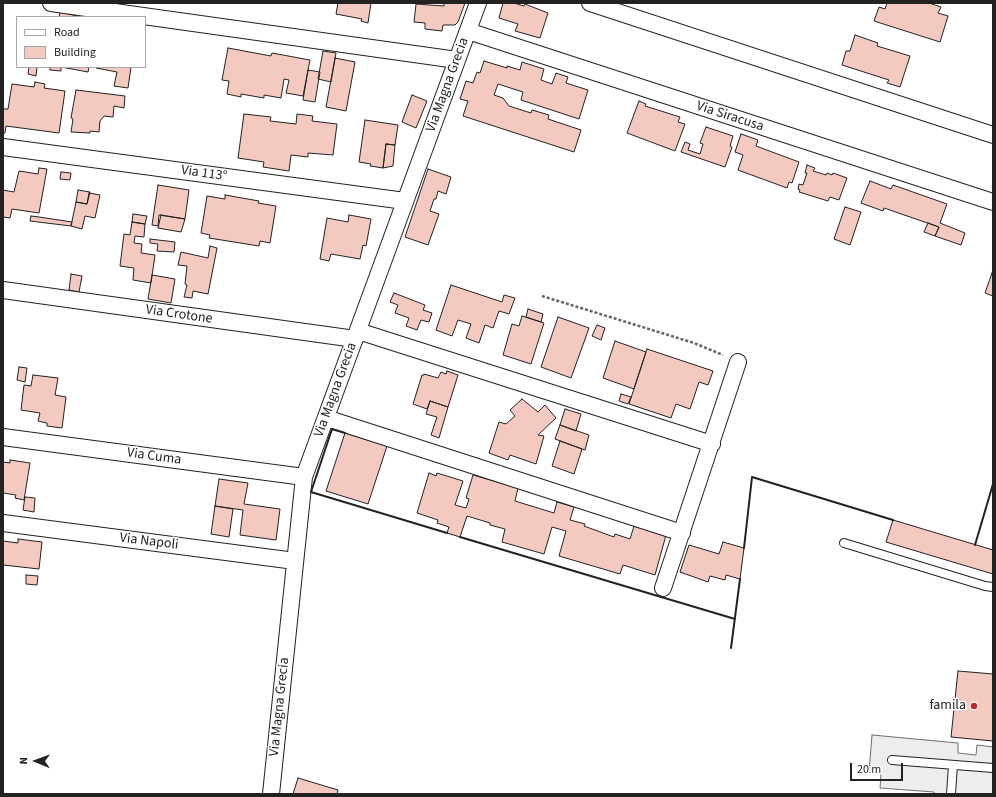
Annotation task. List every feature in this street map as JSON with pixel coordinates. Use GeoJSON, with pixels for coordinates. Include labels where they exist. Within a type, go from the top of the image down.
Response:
{"type":"FeatureCollection","features":[{"type":"Feature","properties":{"kind":"street"},"geometry":{"type":"LineString","coordinates":[[51,3],[144,16]]}},
{"type":"Feature","properties":{"kind":"street","name":"Via Magna Grecia"},"geometry":{"type":"LineString","coordinates":[[271,794],[304,477],[478,3]]}},
{"type":"Feature","properties":{"kind":"street"},"geometry":{"type":"LineString","coordinates":[[590,3],[993,135]]}},
{"type":"Feature","properties":{"kind":"street"},"geometry":{"type":"LineString","coordinates":[[146,16],[457,60]]}},
{"type":"Feature","properties":{"kind":"street","name":"Via Siracusa"},"geometry":{"type":"LineString","coordinates":[[468,31],[993,202]]}},
{"type":"Feature","properties":{"kind":"street","name":"Via 113°"},"geometry":{"type":"LineString","coordinates":[[3,147],[405,201]]}},
{"type":"Feature","properties":{"kind":"street","name":"Via Crotone"},"geometry":{"type":"LineString","coordinates":[[3,290],[357,335],[712,444]]}},
{"type":"Feature","properties":{"kind":"street"},"geometry":{"type":"LineString","coordinates":[[663,588],[738,362]]}},
{"type":"Feature","properties":{"kind":"street"},"geometry":{"type":"LineString","coordinates":[[326,418],[682,533]]}},
{"type":"Feature","properties":{"kind":"street","name":"Via Cuma"},"geometry":{"type":"LineString","coordinates":[[3,437],[304,477]]}},
{"type":"Feature","properties":{"kind":"street","name":"Via Napoli"},"geometry":{"type":"LineString","coordinates":[[3,523],[295,561]]}},
{"type":"Feature","properties":{"kind":"lane"},"geometry":{"type":"LineString","coordinates":[[844,543],[985,586],[993,587]]}},
{"type":"Feature","properties":{"kind":"lane"},"geometry":{"type":"LineString","coordinates":[[892,760],[993,768]]}},
{"type":"Feature","properties":{"kind":"lane"},"geometry":{"type":"LineString","coordinates":[[951,794],[953,765]]}},
{"type":"Feature","properties":{"kind":"path"},"geometry":{"type":"LineString","coordinates":[[542,296],[694,343],[738,362]]}},
{"type":"Feature","properties":{"kind":"shaded area"},"geometry":{"type":"Polygon","coordinates":[[[872,735],[958,743],[958,753],[976,755],[977,745],[993,747],[993,794],[934,794],[934,792],[880,788],[881,774],[869,772],[872,735]]]}},
{"type":"Feature","properties":{"kind":"building"},"geometry":{"type":"Polygon","coordinates":[[[338,3],[371,3],[368,23],[361,21],[362,19],[336,14],[338,3]]]}},
{"type":"Feature","properties":{"kind":"building"},"geometry":{"type":"Polygon","coordinates":[[[444,3],[465,3],[458,22],[455,25],[443,25],[442,31],[425,29],[425,23],[414,22],[416,4],[444,6],[444,3]]]}},
{"type":"Feature","properties":{"kind":"building"},"geometry":{"type":"Polygon","coordinates":[[[503,3],[514,3],[524,6],[525,4],[548,13],[540,38],[515,31],[518,24],[499,18],[503,3]]]}},
{"type":"Feature","properties":{"kind":"building"},"geometry":{"type":"Polygon","coordinates":[[[887,3],[929,3],[941,7],[938,13],[948,16],[940,42],[874,21],[879,7],[885,9],[887,3]]]}},
{"type":"Feature","properties":{"kind":"building"},"geometry":{"type":"Polygon","coordinates":[[[60,12],[77,16],[59,16],[60,12]]]}},
{"type":"Feature","properties":{"kind":"building"},"geometry":{"type":"Polygon","coordinates":[[[855,35],[878,43],[877,46],[910,56],[900,87],[887,83],[889,80],[842,65],[846,51],[850,51],[855,35]]]}},
{"type":"Feature","properties":{"kind":"building"},"geometry":{"type":"Polygon","coordinates":[[[228,48],[271,56],[272,53],[310,60],[303,96],[286,93],[289,80],[284,79],[281,98],[264,95],[264,98],[241,94],[241,97],[227,94],[229,81],[222,80],[228,48]]]}},
{"type":"Feature","properties":{"kind":"building"},"geometry":{"type":"Polygon","coordinates":[[[323,51],[336,53],[331,82],[318,79],[323,51]]]}},
{"type":"Feature","properties":{"kind":"building"},"geometry":{"type":"Polygon","coordinates":[[[335,58],[355,62],[346,111],[326,107],[335,58]]]}},
{"type":"Feature","properties":{"kind":"building"},"geometry":{"type":"Polygon","coordinates":[[[484,61],[507,68],[507,66],[520,70],[522,62],[544,69],[541,80],[552,84],[556,73],[568,77],[566,83],[588,90],[579,119],[521,100],[523,92],[498,84],[494,95],[503,98],[509,106],[531,113],[532,110],[549,115],[548,119],[581,130],[574,152],[463,116],[468,101],[460,99],[466,81],[473,83],[477,72],[480,73],[484,61]]]}},
{"type":"Feature","properties":{"kind":"building"},"geometry":{"type":"Polygon","coordinates":[[[29,68],[37,68],[36,76],[28,74],[29,68]]]}},
{"type":"Feature","properties":{"kind":"building"},"geometry":{"type":"Polygon","coordinates":[[[50,68],[61,68],[61,71],[50,70],[50,68]]]}},
{"type":"Feature","properties":{"kind":"building"},"geometry":{"type":"Polygon","coordinates":[[[66,68],[89,68],[88,72],[66,68]]]}},
{"type":"Feature","properties":{"kind":"building"},"geometry":{"type":"Polygon","coordinates":[[[96,68],[131,68],[128,88],[114,86],[117,72],[96,68]]]}},
{"type":"Feature","properties":{"kind":"building"},"geometry":{"type":"Polygon","coordinates":[[[308,70],[320,72],[315,102],[303,100],[308,70]]]}},
{"type":"Feature","properties":{"kind":"building"},"geometry":{"type":"Polygon","coordinates":[[[35,82],[45,84],[44,88],[65,91],[59,133],[6,126],[5,133],[3,133],[3,109],[8,109],[12,84],[34,87],[35,82]]]}},
{"type":"Feature","properties":{"kind":"building"},"geometry":{"type":"Polygon","coordinates":[[[76,90],[125,96],[124,108],[114,106],[113,117],[104,116],[100,121],[99,132],[71,132],[73,119],[71,118],[76,90]]]}},
{"type":"Feature","properties":{"kind":"building"},"geometry":{"type":"Polygon","coordinates":[[[412,95],[427,101],[416,128],[402,122],[412,95]]]}},
{"type":"Feature","properties":{"kind":"building"},"geometry":{"type":"Polygon","coordinates":[[[639,101],[646,104],[645,106],[680,117],[678,122],[685,124],[675,151],[627,133],[639,101]]]}},
{"type":"Feature","properties":{"kind":"building"},"geometry":{"type":"Polygon","coordinates":[[[244,114],[271,117],[270,121],[296,124],[297,114],[313,116],[312,121],[337,124],[333,155],[308,153],[308,157],[291,155],[289,171],[263,167],[264,162],[238,158],[244,114]]]}},
{"type":"Feature","properties":{"kind":"building"},"geometry":{"type":"Polygon","coordinates":[[[365,120],[398,125],[395,145],[386,144],[383,168],[370,166],[371,164],[359,162],[365,120]]]}},
{"type":"Feature","properties":{"kind":"building"},"geometry":{"type":"Polygon","coordinates":[[[706,127],[733,136],[730,146],[732,147],[725,167],[681,152],[685,142],[690,144],[688,150],[700,154],[703,144],[700,143],[706,127]]]}},
{"type":"Feature","properties":{"kind":"building"},"geometry":{"type":"Polygon","coordinates":[[[741,134],[758,140],[756,146],[799,162],[792,183],[789,182],[787,188],[738,170],[743,155],[735,152],[741,134]]]}},
{"type":"Feature","properties":{"kind":"building"},"geometry":{"type":"Polygon","coordinates":[[[386,144],[395,145],[393,166],[383,168],[386,144]]]}},
{"type":"Feature","properties":{"kind":"building"},"geometry":{"type":"Polygon","coordinates":[[[807,165],[815,168],[813,171],[826,175],[827,173],[832,175],[833,173],[847,178],[839,200],[830,197],[828,201],[799,192],[799,184],[803,185],[807,173],[805,173],[807,165]]]}},
{"type":"Feature","properties":{"kind":"building"},"geometry":{"type":"Polygon","coordinates":[[[39,168],[47,169],[39,213],[12,209],[10,218],[3,217],[3,190],[14,192],[19,171],[38,174],[39,168]]]}},
{"type":"Feature","properties":{"kind":"building"},"geometry":{"type":"Polygon","coordinates":[[[428,169],[451,177],[446,194],[438,191],[436,199],[434,199],[430,211],[439,214],[428,245],[405,237],[428,169]]]}},
{"type":"Feature","properties":{"kind":"building"},"geometry":{"type":"Polygon","coordinates":[[[61,172],[71,173],[70,180],[60,179],[61,172]]]}},
{"type":"Feature","properties":{"kind":"building"},"geometry":{"type":"Polygon","coordinates":[[[870,181],[891,189],[893,185],[947,204],[940,223],[965,233],[961,245],[935,236],[939,227],[884,208],[883,211],[861,203],[870,181]]]}},
{"type":"Feature","properties":{"kind":"building"},"geometry":{"type":"Polygon","coordinates":[[[158,185],[189,190],[185,219],[159,215],[158,226],[152,225],[158,185]]]}},
{"type":"Feature","properties":{"kind":"building"},"geometry":{"type":"Polygon","coordinates":[[[78,190],[90,192],[87,204],[76,202],[78,190]]]}},
{"type":"Feature","properties":{"kind":"building"},"geometry":{"type":"Polygon","coordinates":[[[89,193],[100,195],[95,218],[85,216],[82,229],[71,226],[76,202],[87,204],[89,193]]]}},
{"type":"Feature","properties":{"kind":"building"},"geometry":{"type":"Polygon","coordinates":[[[225,195],[259,201],[258,203],[276,206],[270,243],[260,241],[259,246],[209,238],[210,235],[201,233],[207,196],[225,199],[225,195]]]}},
{"type":"Feature","properties":{"kind":"building"},"geometry":{"type":"Polygon","coordinates":[[[845,207],[861,212],[850,245],[834,239],[845,207]]]}},
{"type":"Feature","properties":{"kind":"building"},"geometry":{"type":"Polygon","coordinates":[[[133,214],[147,216],[145,224],[132,222],[133,214]]]}},
{"type":"Feature","properties":{"kind":"building"},"geometry":{"type":"Polygon","coordinates":[[[161,215],[185,219],[181,232],[158,228],[161,215]]]}},
{"type":"Feature","properties":{"kind":"building"},"geometry":{"type":"Polygon","coordinates":[[[349,215],[371,219],[366,246],[363,245],[360,259],[331,254],[329,261],[320,259],[327,218],[348,222],[349,215]]]}},
{"type":"Feature","properties":{"kind":"building"},"geometry":{"type":"Polygon","coordinates":[[[31,216],[72,222],[71,226],[30,221],[31,216]]]}},
{"type":"Feature","properties":{"kind":"building"},"geometry":{"type":"Polygon","coordinates":[[[132,222],[145,224],[144,237],[135,236],[134,243],[142,244],[141,253],[155,255],[151,283],[133,280],[134,268],[120,266],[124,234],[130,235],[132,222]]]}},
{"type":"Feature","properties":{"kind":"building"},"geometry":{"type":"Polygon","coordinates":[[[928,223],[939,227],[935,236],[924,232],[928,223]]]}},
{"type":"Feature","properties":{"kind":"building"},"geometry":{"type":"Polygon","coordinates":[[[150,239],[175,242],[174,252],[157,251],[158,244],[150,243],[150,239]]]}},
{"type":"Feature","properties":{"kind":"building"},"geometry":{"type":"Polygon","coordinates":[[[210,246],[217,248],[208,294],[193,291],[192,298],[184,297],[187,285],[185,284],[187,266],[178,265],[181,252],[208,258],[210,246]]]}},
{"type":"Feature","properties":{"kind":"building"},"geometry":{"type":"Polygon","coordinates":[[[993,270],[993,296],[985,293],[993,270]]]}},
{"type":"Feature","properties":{"kind":"building"},"geometry":{"type":"Polygon","coordinates":[[[71,274],[82,276],[79,292],[69,290],[71,274]]]}},
{"type":"Feature","properties":{"kind":"building"},"geometry":{"type":"Polygon","coordinates":[[[152,275],[175,279],[171,303],[148,299],[152,275]]]}},
{"type":"Feature","properties":{"kind":"building"},"geometry":{"type":"Polygon","coordinates":[[[451,285],[502,302],[504,295],[515,298],[509,314],[499,311],[493,328],[485,325],[479,343],[466,338],[471,324],[458,320],[452,336],[436,330],[451,285]]]}},
{"type":"Feature","properties":{"kind":"building"},"geometry":{"type":"Polygon","coordinates":[[[394,293],[425,305],[423,310],[432,313],[429,322],[421,320],[417,330],[406,326],[409,318],[395,313],[398,305],[390,302],[394,293]]]}},
{"type":"Feature","properties":{"kind":"building"},"geometry":{"type":"Polygon","coordinates":[[[528,309],[543,314],[541,322],[526,317],[528,309]]]}},
{"type":"Feature","properties":{"kind":"building"},"geometry":{"type":"Polygon","coordinates":[[[522,316],[544,323],[531,364],[503,355],[512,324],[519,326],[522,316]]]}},
{"type":"Feature","properties":{"kind":"building"},"geometry":{"type":"Polygon","coordinates":[[[558,317],[589,328],[571,378],[541,367],[558,317]]]}},
{"type":"Feature","properties":{"kind":"building"},"geometry":{"type":"Polygon","coordinates":[[[597,325],[605,328],[601,340],[592,336],[597,325]]]}},
{"type":"Feature","properties":{"kind":"building"},"geometry":{"type":"Polygon","coordinates":[[[615,341],[646,352],[634,389],[603,378],[615,341]]]}},
{"type":"Feature","properties":{"kind":"building"},"geometry":{"type":"Polygon","coordinates":[[[647,349],[713,371],[708,385],[699,382],[690,409],[676,404],[671,418],[629,404],[647,349]]]}},
{"type":"Feature","properties":{"kind":"building"},"geometry":{"type":"Polygon","coordinates":[[[19,367],[27,368],[25,382],[17,380],[19,367]]]}},
{"type":"Feature","properties":{"kind":"building"},"geometry":{"type":"Polygon","coordinates":[[[447,371],[458,375],[448,407],[430,401],[427,409],[413,404],[422,375],[424,374],[438,378],[441,372],[446,374],[447,371]]]}},
{"type":"Feature","properties":{"kind":"building"},"geometry":{"type":"Polygon","coordinates":[[[33,375],[58,378],[55,395],[66,397],[62,428],[47,426],[47,423],[38,421],[40,413],[21,410],[24,385],[31,386],[33,375]]]}},
{"type":"Feature","properties":{"kind":"building"},"geometry":{"type":"Polygon","coordinates":[[[621,394],[631,397],[628,404],[619,401],[621,394]]]}},
{"type":"Feature","properties":{"kind":"building"},"geometry":{"type":"Polygon","coordinates":[[[522,399],[538,412],[545,405],[556,418],[538,435],[544,436],[536,464],[510,455],[508,460],[489,453],[499,422],[506,424],[515,416],[510,410],[522,399]]]}},
{"type":"Feature","properties":{"kind":"building"},"geometry":{"type":"Polygon","coordinates":[[[430,401],[448,407],[439,438],[431,435],[437,417],[426,414],[430,401]]]}},
{"type":"Feature","properties":{"kind":"building"},"geometry":{"type":"Polygon","coordinates":[[[565,409],[581,414],[576,431],[560,425],[565,409]]]}},
{"type":"Feature","properties":{"kind":"building"},"geometry":{"type":"Polygon","coordinates":[[[560,425],[589,435],[585,450],[555,439],[560,425]]]}},
{"type":"Feature","properties":{"kind":"building"},"geometry":{"type":"Polygon","coordinates":[[[345,433],[387,446],[368,504],[326,491],[345,433]]]}},
{"type":"Feature","properties":{"kind":"building"},"geometry":{"type":"Polygon","coordinates":[[[560,441],[582,449],[574,474],[552,466],[560,441]]]}},
{"type":"Feature","properties":{"kind":"building"},"geometry":{"type":"Polygon","coordinates":[[[10,460],[30,463],[24,500],[15,498],[16,495],[3,493],[3,462],[10,463],[10,460]]]}},
{"type":"Feature","properties":{"kind":"building"},"geometry":{"type":"Polygon","coordinates":[[[429,473],[436,476],[437,473],[463,481],[455,505],[466,508],[469,499],[466,498],[473,475],[518,488],[515,501],[554,513],[557,502],[574,507],[570,520],[585,524],[584,526],[614,537],[615,534],[630,539],[634,526],[666,535],[655,575],[623,565],[620,574],[559,556],[566,531],[552,527],[544,554],[502,542],[505,529],[467,516],[460,537],[447,533],[449,527],[437,523],[438,520],[417,513],[429,473]]]}},
{"type":"Feature","properties":{"kind":"building"},"geometry":{"type":"Polygon","coordinates":[[[219,479],[248,483],[244,504],[280,509],[276,540],[240,535],[243,510],[215,506],[219,479]]]}},
{"type":"Feature","properties":{"kind":"building"},"geometry":{"type":"Polygon","coordinates":[[[25,497],[35,498],[34,512],[23,510],[25,497]]]}},
{"type":"Feature","properties":{"kind":"building"},"geometry":{"type":"Polygon","coordinates":[[[215,506],[233,509],[229,537],[211,534],[215,506]]]}},
{"type":"Feature","properties":{"kind":"building"},"geometry":{"type":"Polygon","coordinates":[[[893,520],[993,550],[993,574],[886,542],[893,520]]]}},
{"type":"Feature","properties":{"kind":"building"},"geometry":{"type":"Polygon","coordinates":[[[18,539],[42,542],[39,569],[3,565],[3,541],[18,543],[18,539]]]}},
{"type":"Feature","properties":{"kind":"building"},"geometry":{"type":"Polygon","coordinates":[[[723,542],[744,548],[740,579],[726,575],[725,580],[710,576],[708,582],[680,572],[689,545],[719,554],[723,542]]]}},
{"type":"Feature","properties":{"kind":"building"},"geometry":{"type":"Polygon","coordinates":[[[26,575],[38,576],[37,585],[26,584],[26,575]]]}},
{"type":"Feature","properties":{"kind":"building","name":"famila"},"geometry":{"type":"Polygon","coordinates":[[[958,671],[993,674],[993,741],[951,737],[958,671]]]}},
{"type":"Feature","properties":{"kind":"building"},"geometry":{"type":"Polygon","coordinates":[[[298,778],[338,790],[337,794],[293,794],[298,778]]]}},
{"type":"Feature","properties":{"kind":"wall"},"geometry":{"type":"LineString","coordinates":[[345,433],[332,429],[311,492],[447,533]]}},
{"type":"Feature","properties":{"kind":"wall"},"geometry":{"type":"LineString","coordinates":[[744,548],[752,477],[893,520]]}},
{"type":"Feature","properties":{"kind":"wall"},"geometry":{"type":"LineString","coordinates":[[975,545],[993,484]]}},
{"type":"Feature","properties":{"kind":"wall"},"geometry":{"type":"LineString","coordinates":[[460,537],[735,619]]}},
{"type":"Feature","properties":{"kind":"wall"},"geometry":{"type":"LineString","coordinates":[[731,648],[740,579]]}},
{"type":"Feature","properties":{"kind":"place","name":"famila"},"geometry":{"type":"Point","coordinates":[974,706]}}]}
